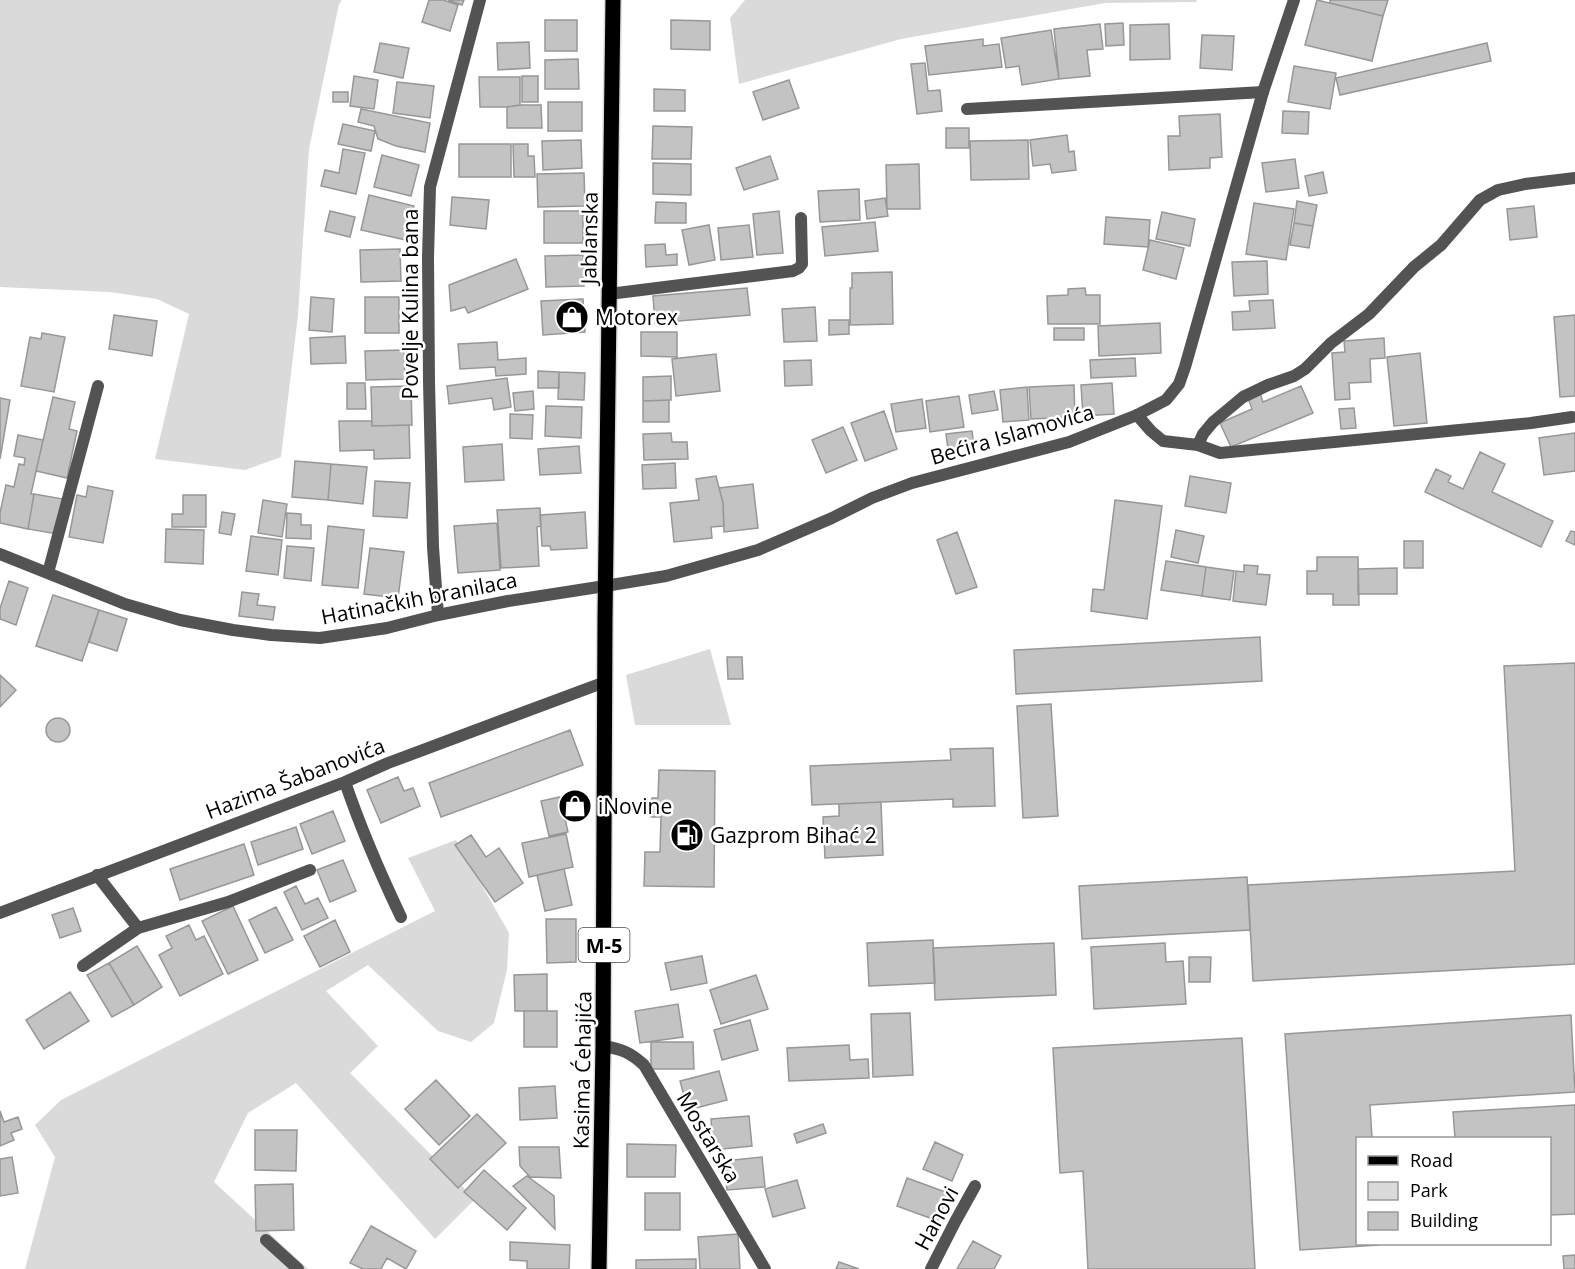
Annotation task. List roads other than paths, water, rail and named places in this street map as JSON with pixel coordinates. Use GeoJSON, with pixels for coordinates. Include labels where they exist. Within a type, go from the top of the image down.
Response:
{"type":"FeatureCollection","features":[{"type":"Feature","properties":{"kind":"main road","name":"Jablanska"},"geometry":{"type":"LineString","coordinates":[[605,620],[613,0]]}},
{"type":"Feature","properties":{"kind":"main road","name":"Kasima Ćehajića"},"geometry":{"type":"LineString","coordinates":[[599,1269],[603,1046],[605,620]]}},
{"type":"Feature","properties":{"kind":"street","name":"Povelje Kulina bana"},"geometry":{"type":"LineString","coordinates":[[438,615],[433,547],[429,382],[430,187],[480,0]]}},
{"type":"Feature","properties":{"kind":"street","name":"Bećira Islamovića"},"geometry":{"type":"LineString","coordinates":[[605,586],[666,576],[758,550],[873,498],[912,483],[1069,442],[1137,415],[1166,400],[1179,384],[1185,367],[1263,92],[1294,0]]}},
{"type":"Feature","properties":{"kind":"street"},"geometry":{"type":"LineString","coordinates":[[967,109],[1263,92]]}},
{"type":"Feature","properties":{"kind":"street"},"geometry":{"type":"LineString","coordinates":[[1198,445],[1208,428],[1243,397],[1294,376],[1331,343],[1369,314],[1414,267],[1441,245],[1480,200],[1498,190],[1575,178]]}},
{"type":"Feature","properties":{"kind":"street"},"geometry":{"type":"LineString","coordinates":[[609,294],[793,271],[802,264],[801,218]]}},
{"type":"Feature","properties":{"kind":"street"},"geometry":{"type":"LineString","coordinates":[[48,573],[98,386]]}},
{"type":"Feature","properties":{"kind":"street"},"geometry":{"type":"LineString","coordinates":[[1137,415],[1163,441],[1198,445],[1220,453],[1572,417]]}},
{"type":"Feature","properties":{"kind":"street","name":"Hatinačkih branilaca"},"geometry":{"type":"LineString","coordinates":[[0,554],[125,604],[180,620],[271,635],[320,638],[387,628],[508,601],[605,586]]}},
{"type":"Feature","properties":{"kind":"street","name":"Hazima Šabanovića"},"geometry":{"type":"LineString","coordinates":[[0,913],[605,682]]}},
{"type":"Feature","properties":{"kind":"street"},"geometry":{"type":"LineString","coordinates":[[345,782],[380,873],[401,917]]}},
{"type":"Feature","properties":{"kind":"street"},"geometry":{"type":"LineString","coordinates":[[83,966],[138,928],[228,902],[310,870]]}},
{"type":"Feature","properties":{"kind":"street"},"geometry":{"type":"LineString","coordinates":[[97,875],[138,928]]}},
{"type":"Feature","properties":{"kind":"street","name":"Mostarska"},"geometry":{"type":"LineString","coordinates":[[603,1046],[622,1050],[644,1065],[765,1269]]}},
{"type":"Feature","properties":{"kind":"street","name":"Hanovi"},"geometry":{"type":"LineString","coordinates":[[931,1269],[975,1186]]}},
{"type":"Feature","properties":{"kind":"street"},"geometry":{"type":"LineString","coordinates":[[266,1240],[298,1269]]}},
{"type":"Feature","properties":{"kind":"place","name":"Motorex"},"geometry":{"type":"Point","coordinates":[572,317]}},
{"type":"Feature","properties":{"kind":"place","name":"iNovine"},"geometry":{"type":"Point","coordinates":[575,806]}},
{"type":"Feature","properties":{"kind":"place","name":"Gazprom Bihać 2"},"geometry":{"type":"Point","coordinates":[687,835]}}]}
